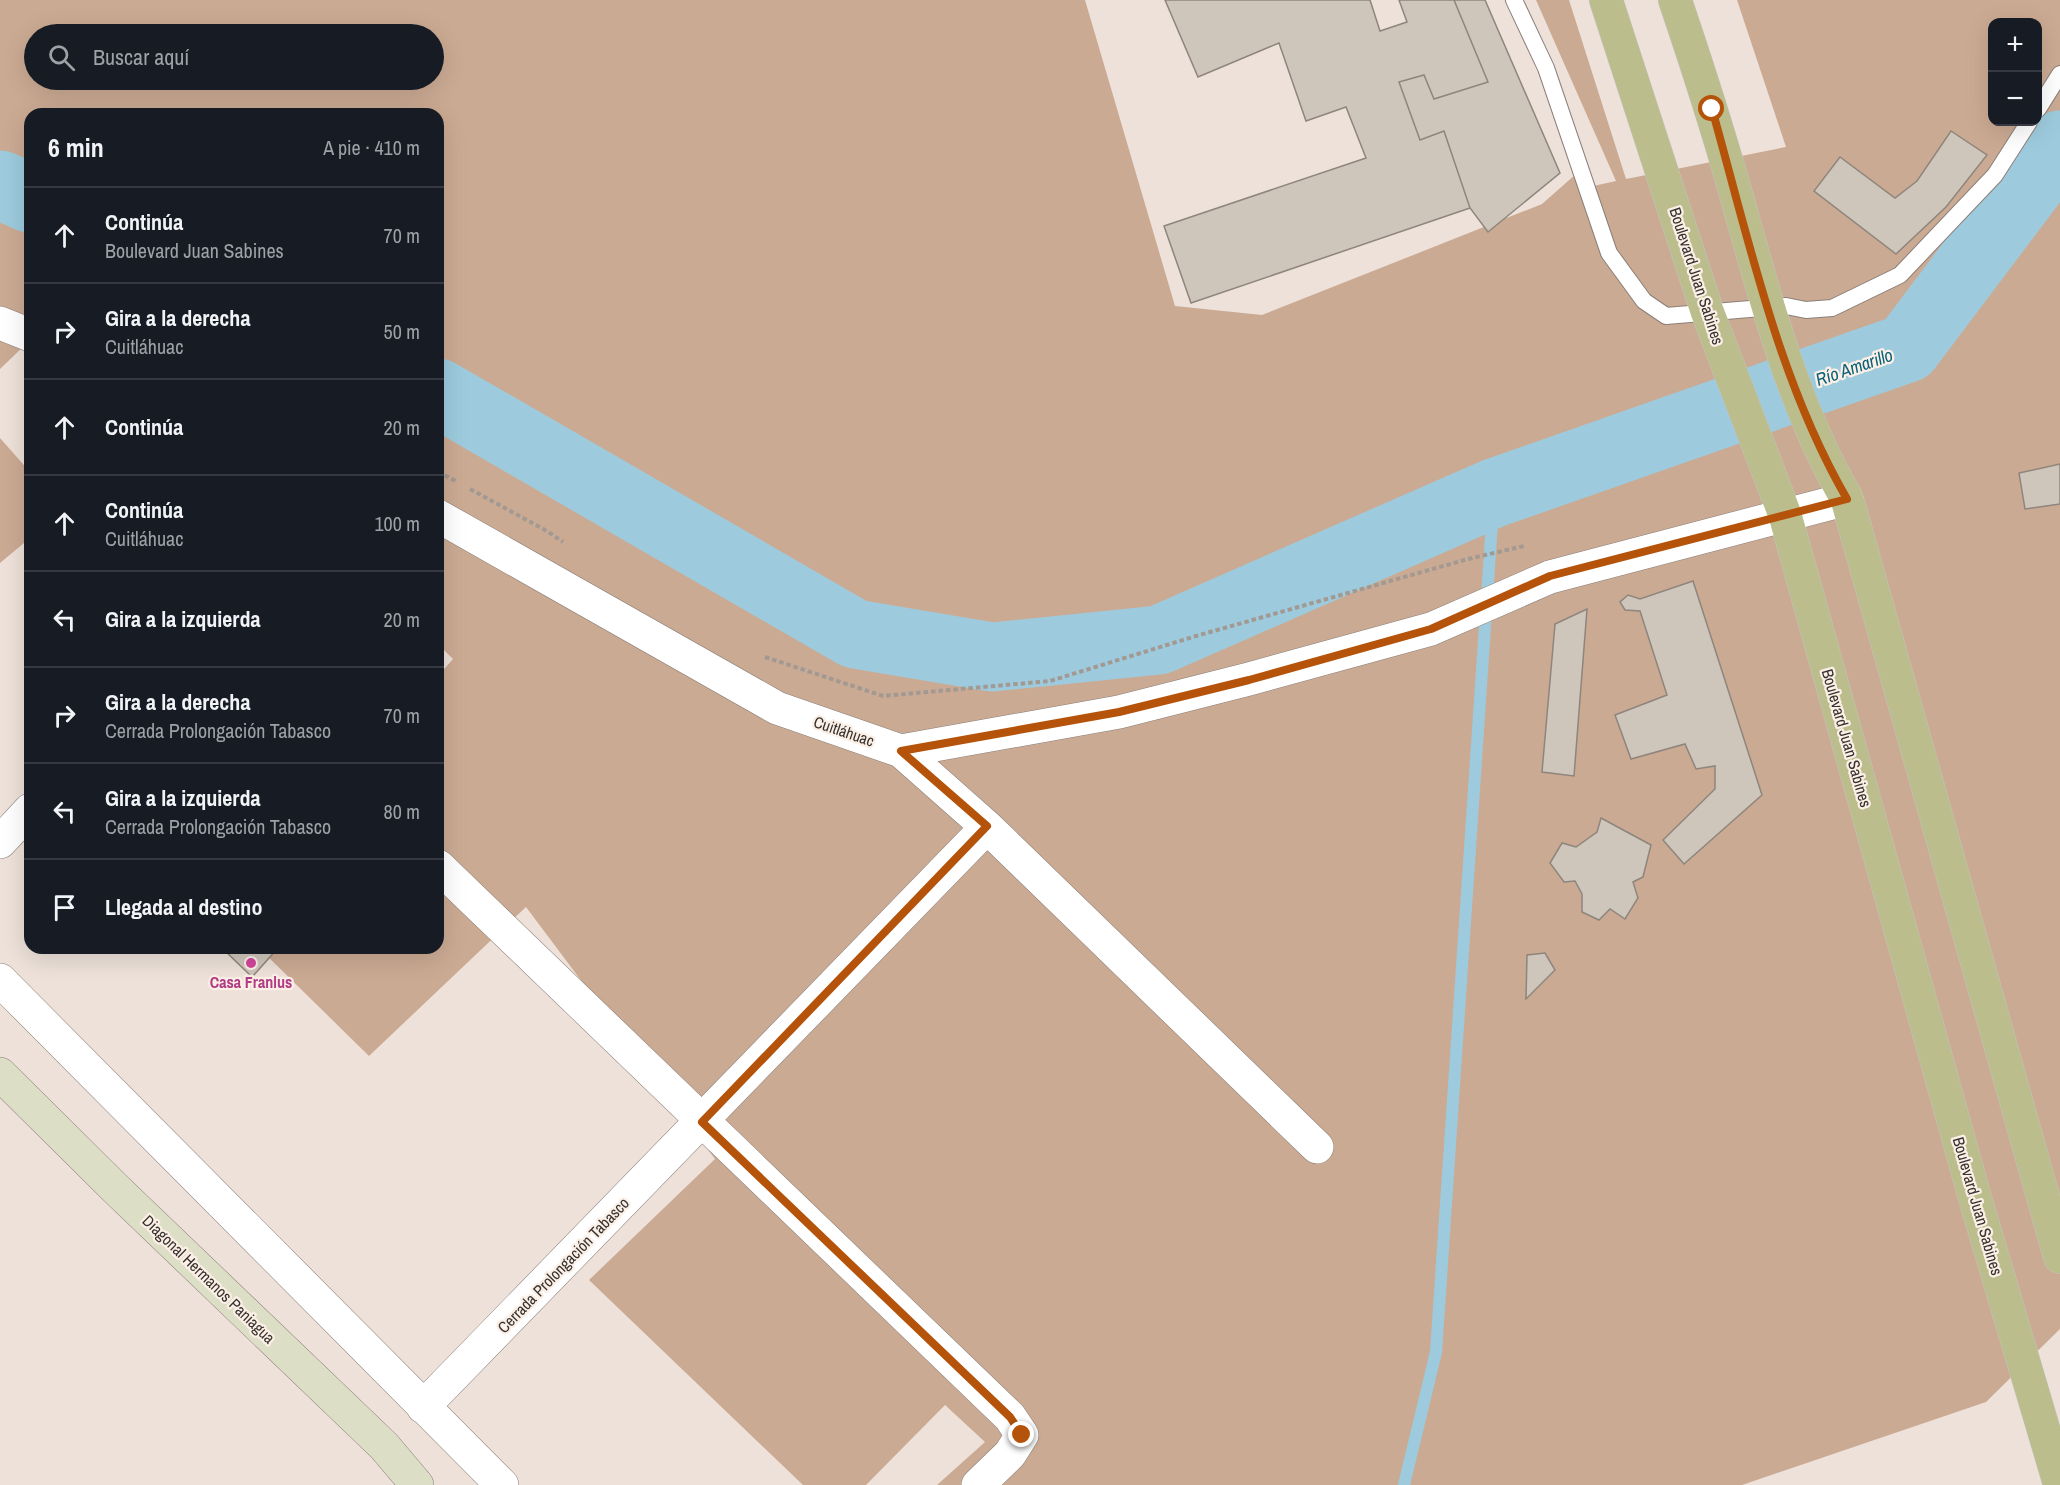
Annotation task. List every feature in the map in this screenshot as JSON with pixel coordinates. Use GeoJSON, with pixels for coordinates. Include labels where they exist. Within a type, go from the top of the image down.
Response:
{"type":"FeatureCollection","features":[{"type":"Feature","properties":{"kind":"main road","name":"Boulevard Juan Sabines"},"geometry":{"type":"LineString","coordinates":[[1606,0],[1707,311],[1769,468],[1785,515],[1975,1198],[2060,1485]]}},
{"type":"Feature","properties":{"kind":"main road"},"geometry":{"type":"LineString","coordinates":[[1675,0],[1712,109],[1780,344],[1824,460],[1847,499],[2060,1257]]}},
{"type":"Feature","properties":{"kind":"main road","name":"Diagonal Hermanos Paniagua"},"geometry":{"type":"LineString","coordinates":[[0,1074],[117,1190],[384,1446],[417,1485]]}},
{"type":"Feature","properties":{"kind":"street"},"geometry":{"type":"LineString","coordinates":[[0,323],[24,333]]}},
{"type":"Feature","properties":{"kind":"street"},"geometry":{"type":"LineString","coordinates":[[1785,515],[1847,499]]}},
{"type":"Feature","properties":{"kind":"street","name":"Cuitláhuac"},"geometry":{"type":"LineString","coordinates":[[444,519],[777,708],[901,751],[1119,712],[1431,629],[1550,576],[1785,515]]}},
{"type":"Feature","properties":{"kind":"street"},"geometry":{"type":"LineString","coordinates":[[901,751],[987,826],[1317,1148]]}},
{"type":"Feature","properties":{"kind":"street"},"geometry":{"type":"LineString","coordinates":[[0,842],[24,816]]}},
{"type":"Feature","properties":{"kind":"street","name":"Cerrada Prolongación Tabasco"},"geometry":{"type":"LineString","coordinates":[[423,1407],[987,826]]}},
{"type":"Feature","properties":{"kind":"street"},"geometry":{"type":"LineString","coordinates":[[444,872],[1010,1417],[1022,1435],[1010,1454],[978,1485]]}},
{"type":"Feature","properties":{"kind":"street"},"geometry":{"type":"LineString","coordinates":[[0,980],[502,1485]]}},
{"type":"Feature","properties":{"kind":"lane"},"geometry":{"type":"LineString","coordinates":[[1514,0],[1546,68],[1609,253],[1644,301],[1666,316],[1786,306],[1806,310],[1832,308],[1900,275],[1995,175],[2027,126]]}},
{"type":"Feature","properties":{"kind":"lane"},"geometry":{"type":"LineString","coordinates":[[2042,101],[2060,74]]}},
{"type":"Feature","properties":{"kind":"path"},"geometry":{"type":"LineString","coordinates":[[444,475],[458,483]]}},
{"type":"Feature","properties":{"kind":"path"},"geometry":{"type":"LineString","coordinates":[[468,488],[567,544]]}},
{"type":"Feature","properties":{"kind":"path"},"geometry":{"type":"LineString","coordinates":[[760,655],[883,696],[1050,681],[1196,636],[1468,559],[1523,547]]}},
{"type":"Feature","properties":{"kind":"shaded area"},"geometry":{"type":"Polygon","coordinates":[[[0,0],[1085,0],[1175,306],[1262,315],[1542,204],[1576,174],[1580,189],[1616,181],[1536,0],[1569,0],[1626,179],[1786,147],[1737,0],[2060,0],[2060,1329],[1986,1402],[1742,1485],[937,1485],[985,1442],[945,1405],[866,1485],[803,1485],[589,1280],[715,1159],[526,907],[369,1056],[265,954],[444,954],[444,669],[453,659],[444,650],[444,108],[24,108],[24,346],[0,369],[0,0]]]}},
{"type":"Feature","properties":{"kind":"shaded area"},"geometry":{"type":"Polygon","coordinates":[[[0,438],[24,465],[24,543],[0,563],[0,438]]]}},
{"type":"Feature","properties":{"kind":"building"},"geometry":{"type":"Polygon","coordinates":[[[1165,0],[1370,0],[1380,31],[1407,22],[1399,0],[1454,0],[1488,82],[1434,99],[1424,75],[1399,82],[1420,140],[1444,131],[1470,208],[1191,303],[1164,226],[1366,158],[1346,107],[1306,121],[1279,43],[1198,77],[1165,0]]]}},
{"type":"Feature","properties":{"kind":"building"},"geometry":{"type":"Polygon","coordinates":[[[1454,0],[1485,0],[1560,173],[1488,232],[1470,208],[1444,131],[1420,140],[1399,82],[1424,75],[1434,99],[1488,82],[1454,0]]]}},
{"type":"Feature","properties":{"kind":"building"},"geometry":{"type":"Polygon","coordinates":[[[1951,131],[1987,155],[1946,207],[1896,254],[1814,191],[1840,157],[1895,198],[1917,181],[1951,131]]]}},
{"type":"Feature","properties":{"kind":"building"},"geometry":{"type":"Polygon","coordinates":[[[2060,464],[2060,504],[2025,509],[2019,473],[2060,464]]]}},
{"type":"Feature","properties":{"kind":"building"},"geometry":{"type":"Polygon","coordinates":[[[1693,581],[1762,795],[1684,864],[1663,840],[1715,789],[1715,766],[1696,769],[1685,744],[1631,759],[1615,715],[1667,695],[1640,611],[1625,610],[1620,602],[1628,595],[1640,599],[1693,581]]]}},
{"type":"Feature","properties":{"kind":"building"},"geometry":{"type":"Polygon","coordinates":[[[1587,609],[1574,776],[1542,772],[1555,624],[1587,609]]]}},
{"type":"Feature","properties":{"kind":"building"},"geometry":{"type":"Polygon","coordinates":[[[1601,818],[1651,845],[1643,877],[1633,882],[1638,898],[1625,919],[1610,909],[1599,920],[1582,912],[1582,894],[1575,881],[1564,882],[1550,863],[1562,843],[1576,847],[1597,832],[1601,818]]]}},
{"type":"Feature","properties":{"kind":"building"},"geometry":{"type":"Polygon","coordinates":[[[1545,953],[1555,970],[1526,999],[1527,955],[1545,953]]]}},
{"type":"Feature","properties":{"kind":"building","name":"Casa Franlus"},"geometry":{"type":"Polygon","coordinates":[[[228,954],[273,954],[252,977],[228,954]]]}},
{"type":"Feature","properties":{"kind":"waterway","name":"Río Amarillo"},"geometry":{"type":"LineString","coordinates":[[444,396],[855,634],[992,657],[1159,640],[1494,493],[1907,348],[2060,145]]}},
{"type":"Feature","properties":{"kind":"waterway"},"geometry":{"type":"LineString","coordinates":[[0,185],[24,195]]}},
{"type":"Feature","properties":{"kind":"waterway"},"geometry":{"type":"LineString","coordinates":[[1404,1485],[1436,1352],[1494,493]]}},
{"type":"Feature","properties":{"kind":"place","name":"Casa Franlus"},"geometry":{"type":"Point","coordinates":[251,963]}},
{"type":"Feature","properties":{"kind":"route"},"geometry":{"type":"LineString","coordinates":[[1022,1435],[1010,1417],[702,1122],[987,826],[901,751],[1119,712],[1249,680],[1431,629],[1550,576],[1847,499],[1824,460],[1780,344],[1712,109]]}}]}
